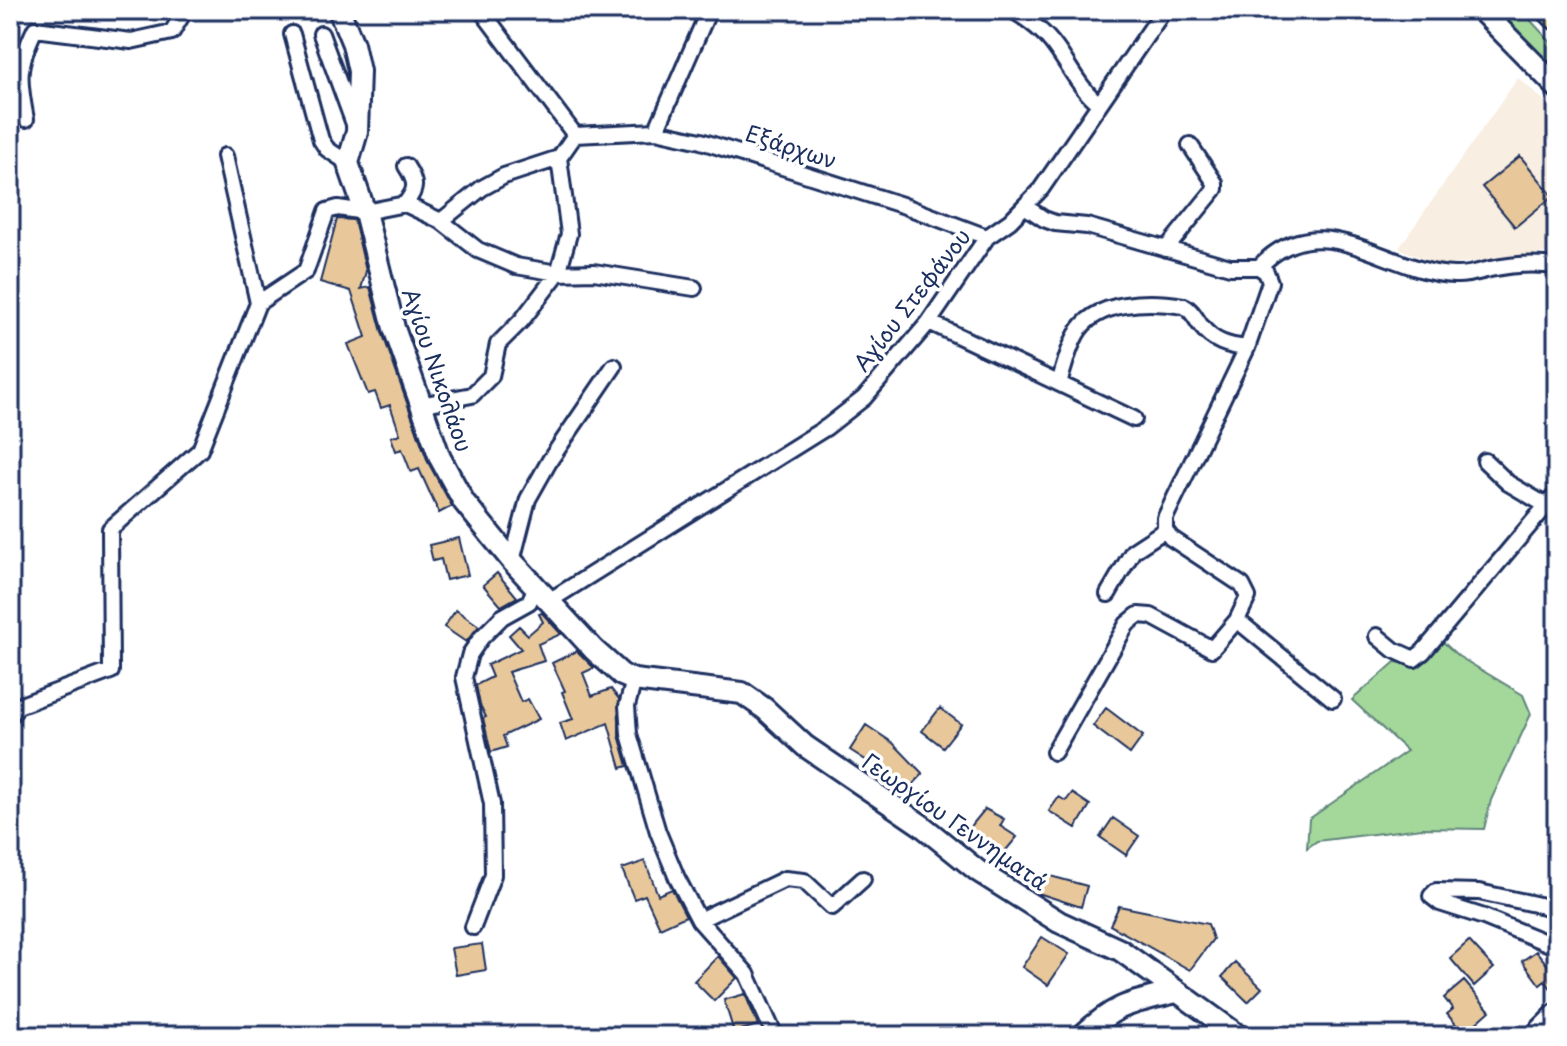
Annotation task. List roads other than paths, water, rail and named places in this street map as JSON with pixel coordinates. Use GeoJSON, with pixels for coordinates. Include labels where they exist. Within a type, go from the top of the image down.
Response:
{"type":"FeatureCollection","features":[{"type":"Feature","properties":{"kind":"highway"},"geometry":{"type":"LineString","coordinates":[[1551,10],[1557,16]]}},
{"type":"Feature","properties":{"kind":"street"},"geometry":{"type":"LineString","coordinates":[[26,119],[19,84],[22,58],[35,29],[131,41],[172,32],[185,10]]}},
{"type":"Feature","properties":{"kind":"street"},"geometry":{"type":"LineString","coordinates":[[292,34],[321,140],[327,149],[348,163],[357,132],[359,71],[353,44],[339,10]]}},
{"type":"Feature","properties":{"kind":"street"},"geometry":{"type":"LineString","coordinates":[[441,221],[493,182],[559,158],[575,135],[481,10]]}},
{"type":"Feature","properties":{"kind":"street"},"geometry":{"type":"LineString","coordinates":[[656,131],[709,10]]}},
{"type":"Feature","properties":{"kind":"street"},"geometry":{"type":"LineString","coordinates":[[1012,10],[1049,40],[1090,97],[1099,104]]}},
{"type":"Feature","properties":{"kind":"street","name":"Αγίου Στεφάνου"},"geometry":{"type":"LineString","coordinates":[[473,927],[493,875],[492,804],[464,677],[470,654],[481,638],[502,617],[827,427],[864,398],[929,322],[987,237],[1026,207],[1061,162],[1164,10]]}},
{"type":"Feature","properties":{"kind":"street"},"geometry":{"type":"LineString","coordinates":[[1481,10],[1557,87]]}},
{"type":"Feature","properties":{"kind":"street"},"geometry":{"type":"LineString","coordinates":[[321,34],[357,132]]}},
{"type":"Feature","properties":{"kind":"street","name":"Εξάρχων"},"geometry":{"type":"LineString","coordinates":[[575,135],[656,131],[701,141],[902,205],[987,237]]}},
{"type":"Feature","properties":{"kind":"street"},"geometry":{"type":"LineString","coordinates":[[1166,249],[1215,189],[1215,183],[1190,145]]}},
{"type":"Feature","properties":{"kind":"street"},"geometry":{"type":"LineString","coordinates":[[10,716],[18,706],[111,671],[110,529],[200,450],[258,303],[225,156]]}},
{"type":"Feature","properties":{"kind":"street"},"geometry":{"type":"LineString","coordinates":[[420,405],[472,395],[491,376],[498,344],[522,320],[558,273],[569,234],[559,158]]}},
{"type":"Feature","properties":{"kind":"street","name":"Αγίου Νικολάου"},"geometry":{"type":"LineString","coordinates":[[348,163],[365,212],[394,328],[420,405],[451,480],[470,510],[542,594],[615,670],[634,680]]}},
{"type":"Feature","properties":{"kind":"street"},"geometry":{"type":"LineString","coordinates":[[405,204],[415,191],[416,181],[406,166]]}},
{"type":"Feature","properties":{"kind":"street"},"geometry":{"type":"LineString","coordinates":[[258,303],[306,271],[327,211],[338,208],[365,212],[405,204],[441,221],[478,250],[516,266],[558,273],[594,272],[694,288]]}},
{"type":"Feature","properties":{"kind":"street"},"geometry":{"type":"LineString","coordinates":[[1026,207],[1055,223],[1087,226],[1230,267],[1259,267],[1266,272],[1270,285],[1247,348],[1165,518],[1165,530],[1171,538],[1242,585],[1248,597],[1237,620],[1212,649],[1151,616],[1138,615],[1127,624],[1054,752]]}},
{"type":"Feature","properties":{"kind":"street"},"geometry":{"type":"LineString","coordinates":[[1259,267],[1272,253],[1289,243],[1309,239],[1348,244],[1453,276],[1512,265],[1557,266]]}},
{"type":"Feature","properties":{"kind":"street"},"geometry":{"type":"LineString","coordinates":[[1059,383],[1076,334],[1093,315],[1126,305],[1184,306],[1218,342],[1247,348]]}},
{"type":"Feature","properties":{"kind":"street"},"geometry":{"type":"LineString","coordinates":[[929,322],[1134,419]]}},
{"type":"Feature","properties":{"kind":"street"},"geometry":{"type":"LineString","coordinates":[[512,561],[528,499],[550,460],[614,366]]}},
{"type":"Feature","properties":{"kind":"street"},"geometry":{"type":"LineString","coordinates":[[1485,461],[1508,483],[1547,506]]}},
{"type":"Feature","properties":{"kind":"street"},"geometry":{"type":"LineString","coordinates":[[1377,636],[1394,650],[1414,659],[1423,652],[1557,493]]}},
{"type":"Feature","properties":{"kind":"street"},"geometry":{"type":"LineString","coordinates":[[1108,594],[1133,551],[1165,530]]}},
{"type":"Feature","properties":{"kind":"street"},"geometry":{"type":"LineString","coordinates":[[1237,620],[1333,699]]}},
{"type":"Feature","properties":{"kind":"street"},"geometry":{"type":"LineString","coordinates":[[634,680],[627,706],[629,734],[658,832],[699,920],[747,974],[775,1036]]}},
{"type":"Feature","properties":{"kind":"street","name":"Γεωργίου Γεννηματά"},"geometry":{"type":"LineString","coordinates":[[634,680],[742,693],[765,709],[805,746],[921,825],[978,871],[1059,922],[1120,950],[1239,1036]]}},
{"type":"Feature","properties":{"kind":"street"},"geometry":{"type":"LineString","coordinates":[[699,920],[785,879],[804,881],[832,907],[863,879]]}},
{"type":"Feature","properties":{"kind":"street"},"geometry":{"type":"LineString","coordinates":[[1553,908],[1471,891],[1436,891],[1431,896],[1440,903],[1557,947]]}},
{"type":"Feature","properties":{"kind":"street"},"geometry":{"type":"LineString","coordinates":[[1082,1036],[1109,1011],[1176,992]]}},
{"type":"Feature","properties":{"kind":"street"},"geometry":{"type":"LineString","coordinates":[[1535,1036],[1557,1014]]}}]}
